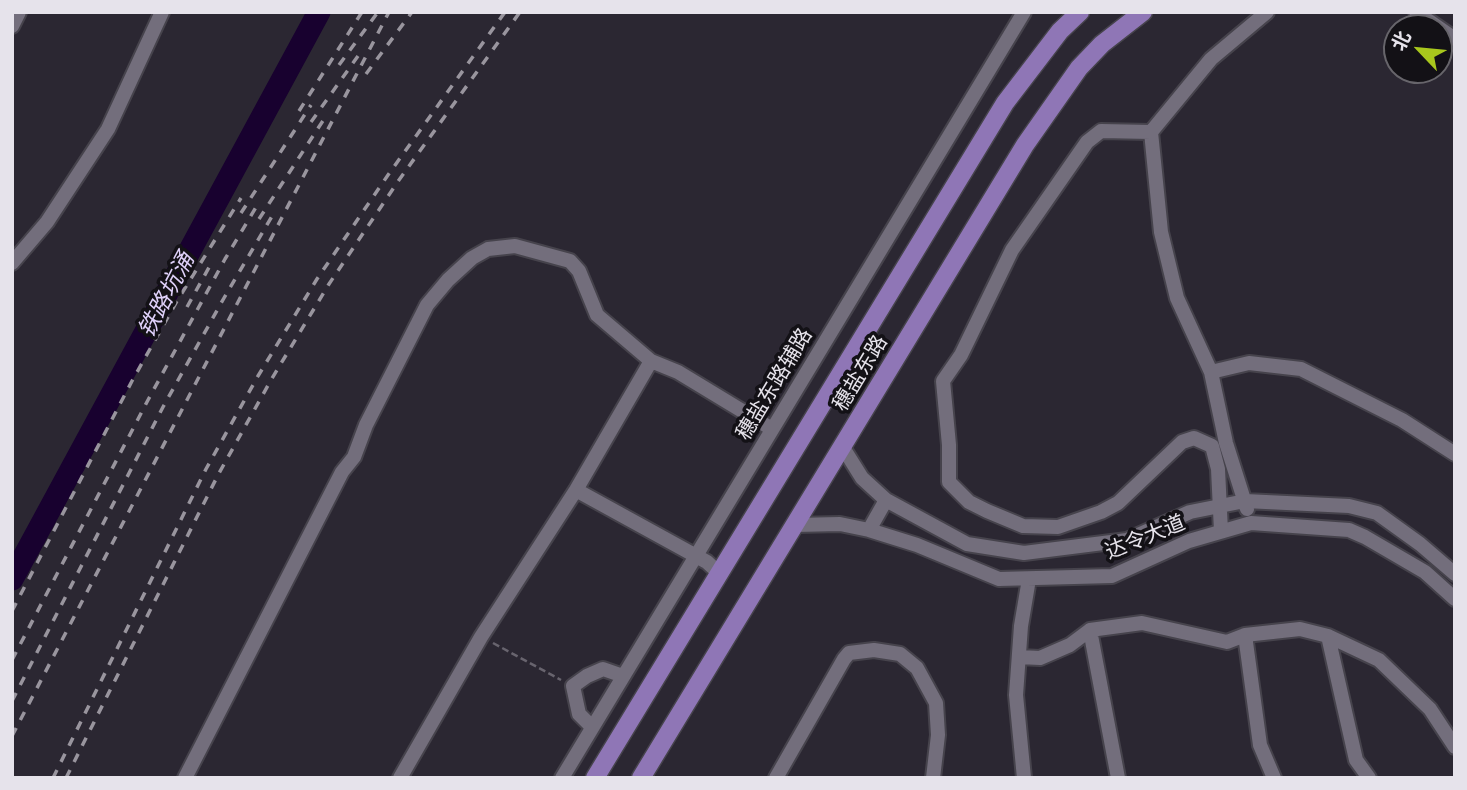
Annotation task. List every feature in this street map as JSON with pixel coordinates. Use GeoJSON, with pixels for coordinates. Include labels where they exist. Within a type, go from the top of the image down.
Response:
{"type":"FeatureCollection","features":[{"type":"Feature","properties":{"kind":"main road","name":"穗盐东路"},"geometry":{"type":"LineString","coordinates":[[596,778],[1005,103],[1060,31],[1080,12]]}},
{"type":"Feature","properties":{"kind":"main road","name":"穗盐东路"},"geometry":{"type":"LineString","coordinates":[[641,778],[1053,102],[1102,44],[1143,12]]}},
{"type":"Feature","properties":{"kind":"street"},"geometry":{"type":"LineString","coordinates":[[12,26],[19,12]]}},
{"type":"Feature","properties":{"kind":"street"},"geometry":{"type":"LineString","coordinates":[[12,263],[47,222],[108,129],[162,12]]}},
{"type":"Feature","properties":{"kind":"street","name":"穗盐东路辅路"},"geometry":{"type":"LineString","coordinates":[[562,778],[1024,12]]}},
{"type":"Feature","properties":{"kind":"street"},"geometry":{"type":"LineString","coordinates":[[1060,31],[1061,12]]}},
{"type":"Feature","properties":{"kind":"street"},"geometry":{"type":"LineString","coordinates":[[1251,523],[1226,443],[1212,372],[1177,298],[1161,232],[1152,132],[1211,59],[1267,12]]}},
{"type":"Feature","properties":{"kind":"street"},"geometry":{"type":"LineString","coordinates":[[1416,12],[1455,39]]}},
{"type":"Feature","properties":{"kind":"street"},"geometry":{"type":"LineString","coordinates":[[1152,132],[1101,131],[1087,142],[1012,250],[961,355],[943,382],[949,445],[949,482],[969,502],[1023,526],[1058,527],[1118,503],[1182,442],[1194,438],[1212,446],[1218,469],[1220,531]]}},
{"type":"Feature","properties":{"kind":"street"},"geometry":{"type":"LineString","coordinates":[[185,778],[342,472],[354,457],[366,425],[427,305],[448,280],[472,258],[488,248],[515,246],[570,261],[579,271],[597,315],[651,361],[678,372],[772,429]]}},
{"type":"Feature","properties":{"kind":"street"},"geometry":{"type":"LineString","coordinates":[[400,778],[481,637],[576,490],[651,361]]}},
{"type":"Feature","properties":{"kind":"street"},"geometry":{"type":"LineString","coordinates":[[1212,372],[1249,363],[1301,369],[1402,420],[1455,454]]}},
{"type":"Feature","properties":{"kind":"street","name":"达令大道"},"geometry":{"type":"LineString","coordinates":[[842,446],[862,478],[886,500],[967,544],[1024,554],[1127,540],[1191,512],[1245,501],[1349,506],[1377,513],[1455,574]]}},
{"type":"Feature","properties":{"kind":"street"},"geometry":{"type":"LineString","coordinates":[[576,490],[707,562],[720,574]]}},
{"type":"Feature","properties":{"kind":"street"},"geometry":{"type":"LineString","coordinates":[[869,530],[886,500]]}},
{"type":"Feature","properties":{"kind":"street","name":"达令大道"},"geometry":{"type":"LineString","coordinates":[[794,525],[840,524],[869,530],[917,545],[999,579],[1112,576],[1189,541],[1251,523],[1349,530],[1425,572],[1455,599]]}},
{"type":"Feature","properties":{"kind":"street"},"geometry":{"type":"LineString","coordinates":[[1024,778],[1016,695],[1029,579]]}},
{"type":"Feature","properties":{"kind":"street"},"geometry":{"type":"LineString","coordinates":[[1019,657],[1040,658],[1070,645],[1090,631],[1142,623],[1227,642],[1245,635],[1300,629],[1328,636],[1378,660],[1430,709],[1455,747]]}},
{"type":"Feature","properties":{"kind":"street"},"geometry":{"type":"LineString","coordinates":[[1090,631],[1118,778]]}},
{"type":"Feature","properties":{"kind":"street"},"geometry":{"type":"LineString","coordinates":[[1245,635],[1260,745],[1274,778]]}},
{"type":"Feature","properties":{"kind":"street"},"geometry":{"type":"LineString","coordinates":[[1328,636],[1356,760],[1369,778]]}},
{"type":"Feature","properties":{"kind":"street"},"geometry":{"type":"LineString","coordinates":[[776,778],[844,659],[849,653],[874,650],[900,654],[917,668],[936,703],[938,735],[933,778]]}},
{"type":"Feature","properties":{"kind":"street"},"geometry":{"type":"LineString","coordinates":[[592,727],[579,714],[573,686],[603,669],[623,676]]}},
{"type":"Feature","properties":{"kind":"path"},"geometry":{"type":"LineString","coordinates":[[481,637],[573,686]]}},
{"type":"Feature","properties":{"kind":"waterway","name":"铁路坑涌"},"geometry":{"type":"LineString","coordinates":[[12,579],[319,12]]}},
{"type":"Feature","properties":{"kind":"railway"},"geometry":{"type":"LineString","coordinates":[[299,111],[362,12]]}},
{"type":"Feature","properties":{"kind":"railway"},"geometry":{"type":"LineString","coordinates":[[339,65],[378,12]]}},
{"type":"Feature","properties":{"kind":"railway"},"geometry":{"type":"LineString","coordinates":[[12,736],[389,12]]}},
{"type":"Feature","properties":{"kind":"railway"},"geometry":{"type":"LineString","coordinates":[[366,74],[412,12]]}},
{"type":"Feature","properties":{"kind":"railway"},"geometry":{"type":"LineString","coordinates":[[53,778],[206,469],[258,376],[317,279],[505,12]]}},
{"type":"Feature","properties":{"kind":"railway"},"geometry":{"type":"LineString","coordinates":[[66,778],[218,475],[271,380],[329,284],[399,180],[520,12]]}},
{"type":"Feature","properties":{"kind":"railway"},"geometry":{"type":"LineString","coordinates":[[311,122],[358,56]]}},
{"type":"Feature","properties":{"kind":"railway"},"geometry":{"type":"LineString","coordinates":[[241,213],[311,105]]}},
{"type":"Feature","properties":{"kind":"railway"},"geometry":{"type":"LineString","coordinates":[[259,219],[326,116]]}},
{"type":"Feature","properties":{"kind":"railway"},"geometry":{"type":"LineString","coordinates":[[12,611],[132,381],[177,301],[241,198]]}},
{"type":"Feature","properties":{"kind":"railway"},"geometry":{"type":"LineString","coordinates":[[12,660],[148,400],[258,204]]}},
{"type":"Feature","properties":{"kind":"railway"},"geometry":{"type":"LineString","coordinates":[[12,701],[163,407],[275,211]]}},
{"type":"Feature","properties":{"kind":"railway"},"geometry":{"type":"LineString","coordinates":[[187,307],[212,262]]}}]}
